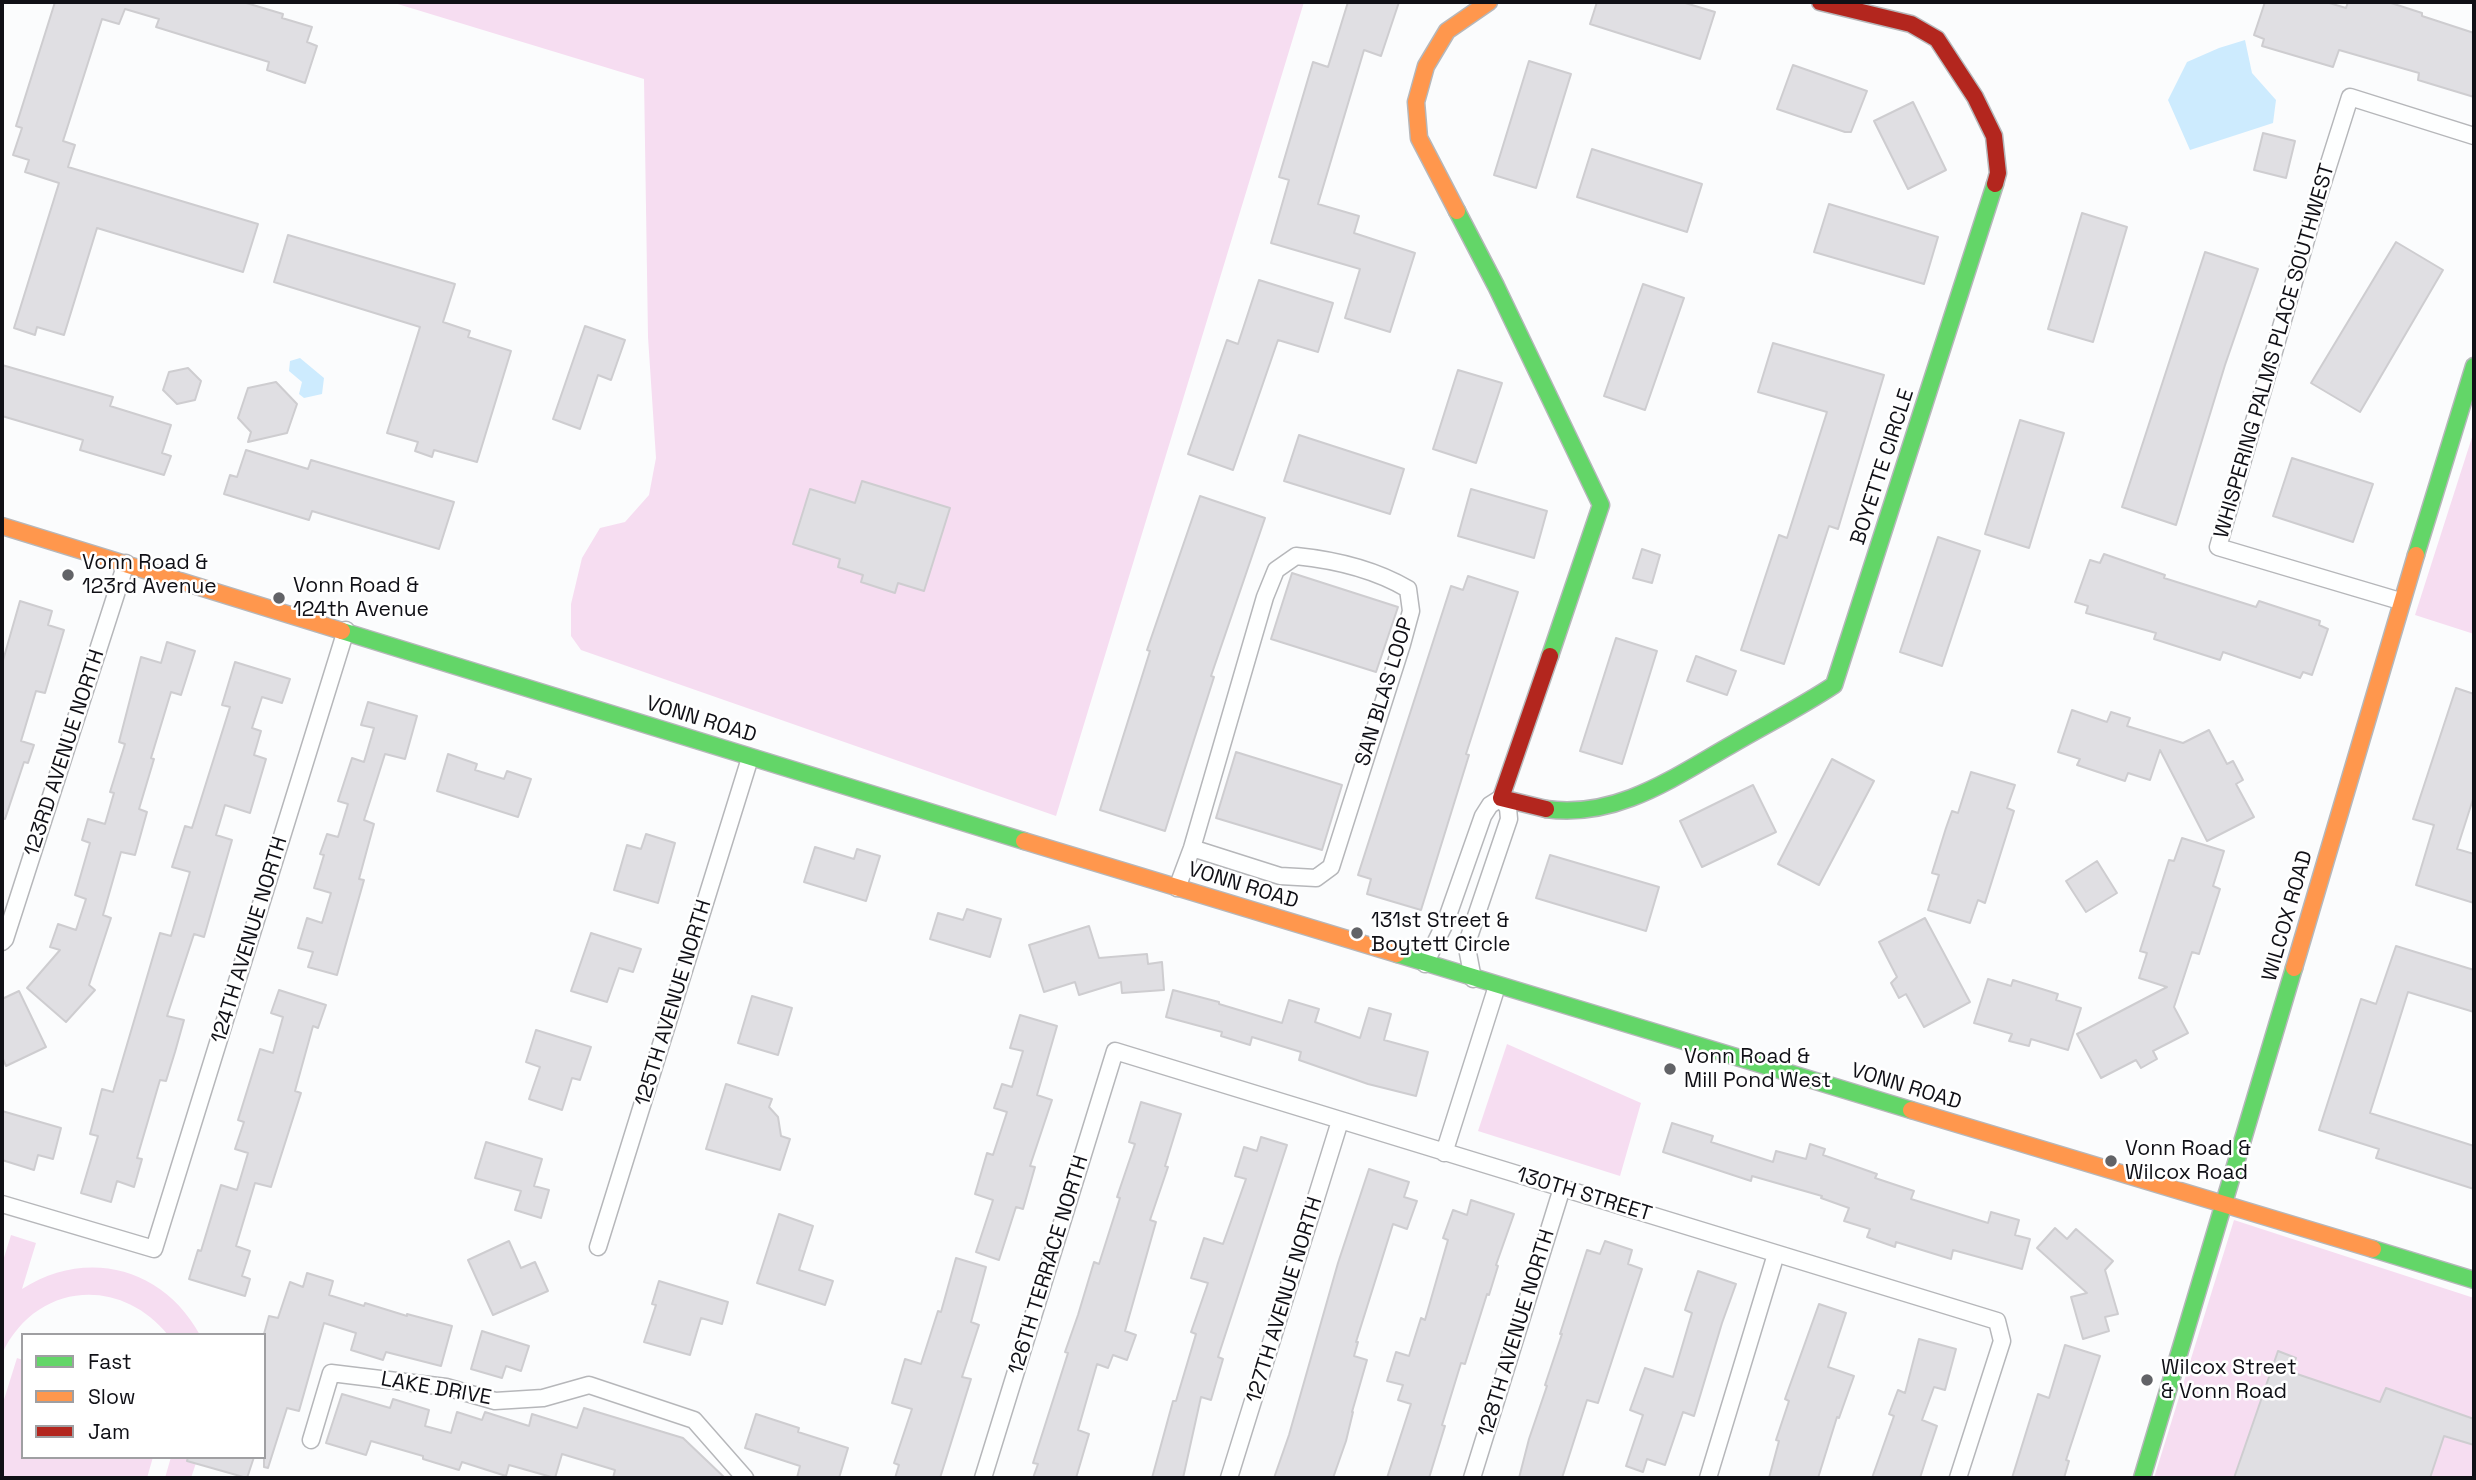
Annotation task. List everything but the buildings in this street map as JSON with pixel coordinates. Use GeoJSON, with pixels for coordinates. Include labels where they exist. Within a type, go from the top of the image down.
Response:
{"type":"FeatureCollection","features":[{"type":"Feature","properties":{"kind":"street"},"geometry":{"type":"LineString","coordinates":[[1425,964],[1446,921],[1483,816],[1490,805],[1501,798],[1601,505],[1496,286],[1445,193],[1419,138],[1416,102],[1426,66],[1447,31],[1489,2]]}},
{"type":"Feature","properties":{"kind":"street","name":"BOYETTE CIRCLE"},"geometry":{"type":"LineString","coordinates":[[1501,798],[1539,810],[1582,811],[1623,802],[1689,770],[1796,710],[1834,685],[1998,173],[1994,136],[1975,97],[1937,39],[1911,24],[1820,2]]}},
{"type":"Feature","properties":{"kind":"street","name":"WHISPERING PALMS PLACE SOUTHWEST"},"geometry":{"type":"LineString","coordinates":[[2400,601],[2218,547],[2318,198],[2350,97],[2474,136]]}},
{"type":"Feature","properties":{"kind":"street","name":"WILCOX ROAD"},"geometry":{"type":"LineString","coordinates":[[2142,1478],[2225,1205],[2400,601],[2474,366]]}},
{"type":"Feature","properties":{"kind":"street","name":"VONN ROAD"},"geometry":{"type":"LineString","coordinates":[[2,526],[1473,979],[2474,1280]]}},
{"type":"Feature","properties":{"kind":"street","name":"SAN BLAS LOOP"},"geometry":{"type":"LineString","coordinates":[[1177,888],[1192,848],[1265,597],[1276,570],[1296,556],[1330,559],[1390,579],[1408,589],[1411,611],[1402,644],[1331,867],[1316,878],[1280,876],[1192,848]]}},
{"type":"Feature","properties":{"kind":"street","name":"123RD AVENUE NORTH"},"geometry":{"type":"LineString","coordinates":[[2,942],[5,940],[126,563]]}},
{"type":"Feature","properties":{"kind":"street","name":"124TH AVENUE NORTH"},"geometry":{"type":"LineString","coordinates":[[2,1204],[154,1249],[346,630]]}},
{"type":"Feature","properties":{"kind":"street","name":"125TH AVENUE NORTH"},"geometry":{"type":"LineString","coordinates":[[598,1247],[750,758]]}},
{"type":"Feature","properties":{"kind":"street"},"geometry":{"type":"LineString","coordinates":[[1473,979],[1468,953],[1469,937],[1509,819],[1508,808],[1501,798]]}},
{"type":"Feature","properties":{"kind":"street"},"geometry":{"type":"LineString","coordinates":[[1444,1153],[1497,986]]}},
{"type":"Feature","properties":{"kind":"street","name":"130TH STREET"},"geometry":{"type":"LineString","coordinates":[[1115,1051],[1997,1321],[2002,1341],[1958,1478]]}},
{"type":"Feature","properties":{"kind":"street","name":"126TH TERRACE NORTH"},"geometry":{"type":"LineString","coordinates":[[983,1478],[1115,1051]]}},
{"type":"Feature","properties":{"kind":"street","name":"127TH AVENUE NORTH"},"geometry":{"type":"LineString","coordinates":[[1229,1478],[1340,1121]]}},
{"type":"Feature","properties":{"kind":"street","name":"128TH AVENUE NORTH"},"geometry":{"type":"LineString","coordinates":[[1472,1478],[1562,1188]]}},
{"type":"Feature","properties":{"kind":"street"},"geometry":{"type":"LineString","coordinates":[[1708,1478],[1776,1254]]}},
{"type":"Feature","properties":{"kind":"street","name":"LAKE DRIVE"},"geometry":{"type":"LineString","coordinates":[[311,1440],[331,1373],[446,1387],[495,1401],[543,1398],[589,1385],[694,1420],[745,1478]]}},
{"type":"Feature","properties":{"kind":"shaded area"},"geometry":{"type":"Polygon","coordinates":[[[391,2],[1304,2],[1056,816],[581,650],[571,636],[571,604],[582,558],[600,528],[625,522],[649,495],[656,458],[648,337],[644,79],[391,2]]]}},
{"type":"Feature","properties":{"kind":"shaded area"},"geometry":{"type":"Polygon","coordinates":[[[2474,431],[2474,634],[2415,615],[2474,431]]]}},
{"type":"Feature","properties":{"kind":"shaded area"},"geometry":{"type":"Polygon","coordinates":[[[1507,1044],[1641,1103],[1620,1176],[1478,1131],[1507,1044]]]}},
{"type":"Feature","properties":{"kind":"shaded area"},"geometry":{"type":"Polygon","coordinates":[[[2234,1220],[2474,1298],[2474,1478],[2154,1478],[2234,1220]]]}},
{"type":"Feature","properties":{"kind":"shaded area"},"geometry":{"type":"Polygon","coordinates":[[[11,1235],[36,1243],[22,1289],[47,1276],[72,1269],[121,1271],[166,1293],[199,1333],[166,1333],[148,1316],[126,1303],[103,1296],[79,1295],[56,1301],[35,1313],[17,1330],[2,1354],[2,1264],[11,1235]]]}},
{"type":"Feature","properties":{"kind":"shaded area"},"geometry":{"type":"Polygon","coordinates":[[[17,1358],[21,1359],[21,1459],[152,1459],[147,1478],[2,1478],[2,1406],[17,1358]]]}},
{"type":"Feature","properties":{"kind":"shaded area"},"geometry":{"type":"Polygon","coordinates":[[[170,1459],[197,1459],[191,1478],[165,1478],[170,1459]]]}},
{"type":"Feature","properties":{"kind":"water"},"geometry":{"type":"Polygon","coordinates":[[[2245,40],[2252,73],[2276,100],[2273,123],[2190,150],[2168,100],[2187,62],[2245,40]]]}},
{"type":"Feature","properties":{"kind":"water"},"geometry":{"type":"Polygon","coordinates":[[[300,358],[324,378],[322,394],[304,398],[299,394],[302,382],[289,371],[290,361],[300,358]]]}},
{"type":"Feature","properties":{"kind":"traffic: fast"},"geometry":{"type":"LineString","coordinates":[[1546,809],[1596,808],[1643,793],[1834,685],[1995,184]]}},
{"type":"Feature","properties":{"kind":"traffic: fast"},"geometry":{"type":"LineString","coordinates":[[1457,211],[1601,505],[1550,656]]}},
{"type":"Feature","properties":{"kind":"traffic: fast"},"geometry":{"type":"LineString","coordinates":[[2416,555],[2474,366]]}},
{"type":"Feature","properties":{"kind":"traffic: fast"},"geometry":{"type":"LineString","coordinates":[[342,631],[1024,841]]}},
{"type":"Feature","properties":{"kind":"traffic: fast"},"geometry":{"type":"LineString","coordinates":[[1397,954],[1911,1110]]}},
{"type":"Feature","properties":{"kind":"traffic: fast"},"geometry":{"type":"LineString","coordinates":[[2142,1478],[2294,968]]}},
{"type":"Feature","properties":{"kind":"traffic: fast"},"geometry":{"type":"LineString","coordinates":[[2373,1249],[2474,1280]]}},
{"type":"Feature","properties":{"kind":"traffic: slow"},"geometry":{"type":"LineString","coordinates":[[1457,211],[1419,138],[1416,102],[1426,66],[1447,31],[1489,2]]}},
{"type":"Feature","properties":{"kind":"traffic: slow"},"geometry":{"type":"LineString","coordinates":[[2,526],[342,631]]}},
{"type":"Feature","properties":{"kind":"traffic: slow"},"geometry":{"type":"LineString","coordinates":[[2294,968],[2416,555]]}},
{"type":"Feature","properties":{"kind":"traffic: slow"},"geometry":{"type":"LineString","coordinates":[[1024,841],[1397,954]]}},
{"type":"Feature","properties":{"kind":"traffic: slow"},"geometry":{"type":"LineString","coordinates":[[1911,1110],[2373,1249]]}},
{"type":"Feature","properties":{"kind":"traffic: jam"},"geometry":{"type":"LineString","coordinates":[[1820,2],[1911,24],[1937,39],[1975,97],[1994,136],[1998,173],[1995,184]]}},
{"type":"Feature","properties":{"kind":"traffic: jam"},"geometry":{"type":"LineString","coordinates":[[1546,809],[1501,798],[1550,656]]}},
{"type":"Feature","properties":{"kind":"place","name":"Vonn Road & 123rd Avenue"},"geometry":{"type":"Point","coordinates":[68,575]}},
{"type":"Feature","properties":{"kind":"place","name":"Vonn Road & 124th Avenue"},"geometry":{"type":"Point","coordinates":[279,598]}},
{"type":"Feature","properties":{"kind":"place","name":"131st Street & Boytett Circle"},"geometry":{"type":"Point","coordinates":[1357,933]}},
{"type":"Feature","properties":{"kind":"place","name":"Vonn Road & Mill Pond West"},"geometry":{"type":"Point","coordinates":[1670,1069]}},
{"type":"Feature","properties":{"kind":"place","name":"Vonn Road & Wilcox Road"},"geometry":{"type":"Point","coordinates":[2111,1161]}},
{"type":"Feature","properties":{"kind":"place","name":"Wilcox Street & Vonn Road"},"geometry":{"type":"Point","coordinates":[2147,1380]}}]}
